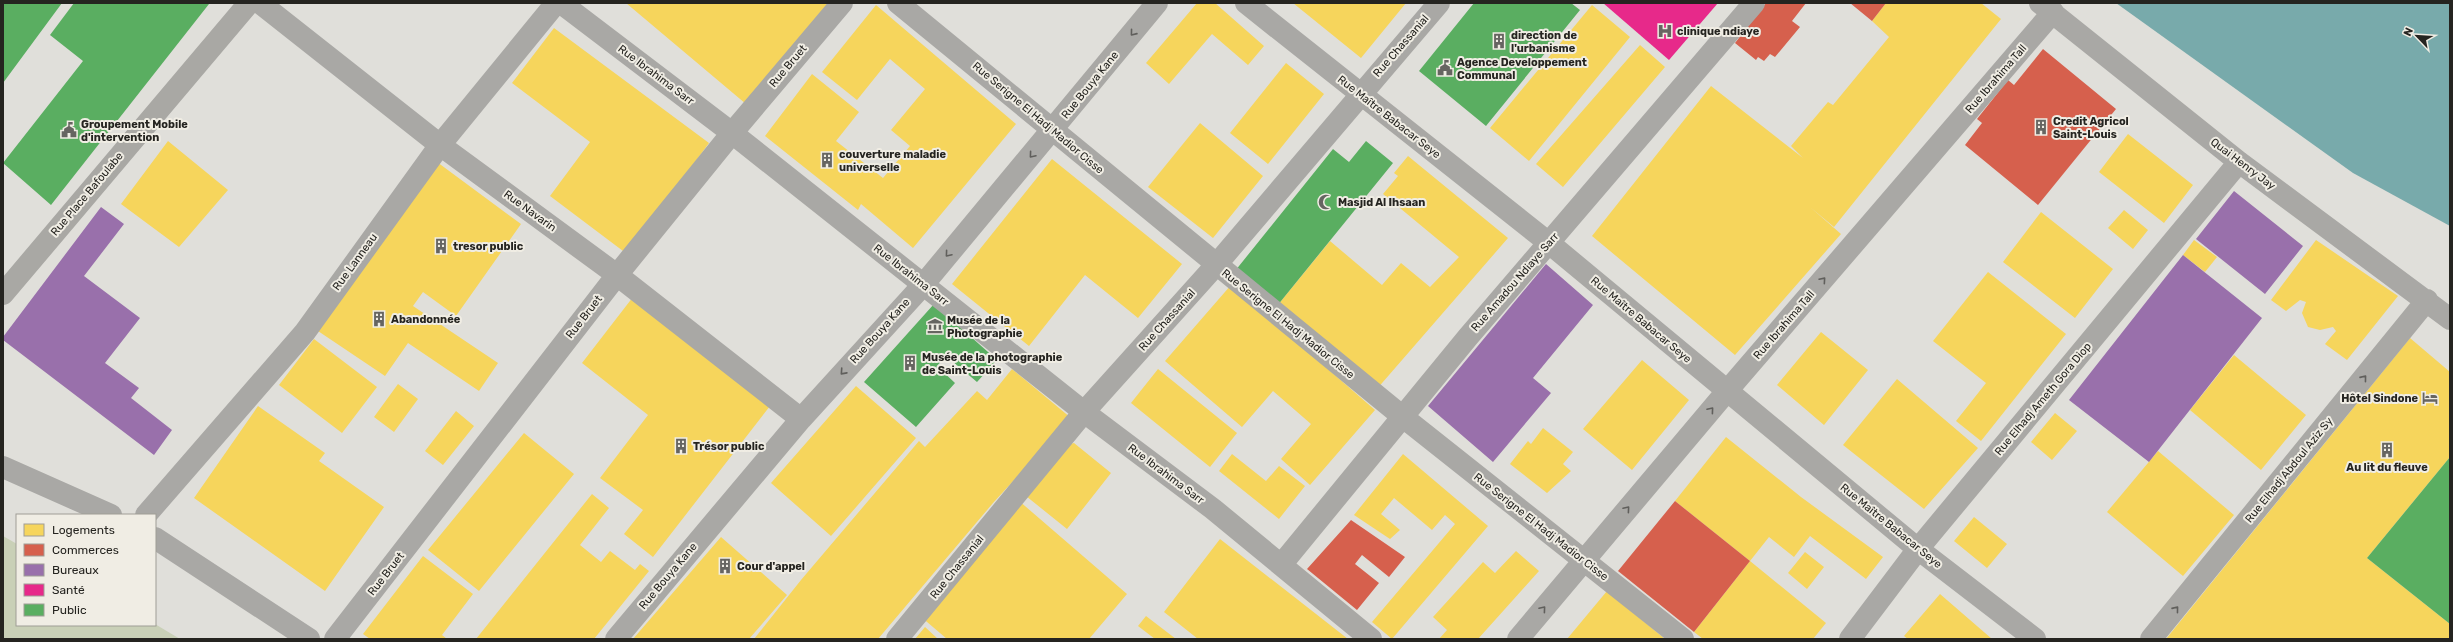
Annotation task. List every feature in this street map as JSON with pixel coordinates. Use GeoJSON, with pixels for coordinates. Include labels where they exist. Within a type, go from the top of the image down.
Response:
{"type":"FeatureCollection","features":[{"type":"Feature","properties":{"kind":"street","name":"Rue Place Bafoulabe"},"geometry":{"type":"LineString","coordinates":[[3,294],[249,3]]}},
{"type":"Feature","properties":{"kind":"street","name":"Rue Navarin"},"geometry":{"type":"LineString","coordinates":[[260,3],[440,145],[617,275],[800,419]]}},
{"type":"Feature","properties":{"kind":"street","name":"Rue Lanneau"},"geometry":{"type":"LineString","coordinates":[[147,514],[305,332],[440,145],[556,3]]}},
{"type":"Feature","properties":{"kind":"street","name":"Rue Ibrahima Sarr"},"geometry":{"type":"LineString","coordinates":[[561,3],[732,133],[1084,412],[1214,509],[1371,639]]}},
{"type":"Feature","properties":{"kind":"street","name":"Rue Bruet"},"geometry":{"type":"LineString","coordinates":[[335,639],[617,275],[732,133],[842,3]]}},
{"type":"Feature","properties":{"kind":"street","name":"Rue Serigne El Hadj Madior Cisse"},"geometry":{"type":"LineString","coordinates":[[898,3],[1403,417],[1683,639]]}},
{"type":"Feature","properties":{"kind":"street","name":"Rue Bouya Kane"},"geometry":{"type":"LineString","coordinates":[[616,639],[800,419],[923,285],[1053,131],[1157,3]]}},
{"type":"Feature","properties":{"kind":"street","name":"Rue Maître Babacar Seye"},"geometry":{"type":"LineString","coordinates":[[1246,3],[1549,243],[1918,549],[2035,639]]}},
{"type":"Feature","properties":{"kind":"street","name":"Rue Chassanial"},"geometry":{"type":"LineString","coordinates":[[897,639],[1084,412],[1216,265],[1359,94],[1439,3]]}},
{"type":"Feature","properties":{"kind":"street","name":"Rue Amadou Ndiaye Sarr"},"geometry":{"type":"LineString","coordinates":[[1281,565],[1468,337],[1754,3]]}},
{"type":"Feature","properties":{"kind":"street","name":"Quai Henry Jay"},"geometry":{"type":"LineString","coordinates":[[2047,8],[2239,162],[2450,318]]}},
{"type":"Feature","properties":{"kind":"street","name":"Rue Ibrahima Tall"},"geometry":{"type":"LineString","coordinates":[[1518,639],[2047,8]]}},
{"type":"Feature","properties":{"kind":"street","name":"Rue Elhadj Ameth Gora Diop"},"geometry":{"type":"LineString","coordinates":[[1850,639],[1918,549],[2239,162]]}},
{"type":"Feature","properties":{"kind":"street","name":"Rue Elhadj Abdoul Aziz Sy"},"geometry":{"type":"LineString","coordinates":[[2151,639],[2427,300]]}},
{"type":"Feature","properties":{"kind":"street"},"geometry":{"type":"LineString","coordinates":[[3,467],[109,514]]}},
{"type":"Feature","properties":{"kind":"street"},"geometry":{"type":"LineString","coordinates":[[156,539],[309,639]]}},
{"type":"Feature","properties":{"kind":"green space"},"geometry":{"type":"Polygon","coordinates":[[[3,536],[16,543],[16,626],[156,626],[156,625],[180,639],[3,639],[3,536]]]}},
{"type":"Feature","properties":{"kind":"water"},"geometry":{"type":"Polygon","coordinates":[[[2116,3],[2450,3],[2450,226],[2353,173],[2116,3]]]}},
{"type":"Feature","properties":{"kind":"building: Logements"},"geometry":{"type":"Polygon","coordinates":[[[626,3],[830,3],[746,104],[626,3]]]}},
{"type":"Feature","properties":{"kind":"building: Logements"},"geometry":{"type":"Polygon","coordinates":[[[1197,3],[1215,3],[1264,46],[1248,65],[1212,34],[1169,84],[1146,63],[1197,3]]]}},
{"type":"Feature","properties":{"kind":"building: Logements"},"geometry":{"type":"Polygon","coordinates":[[[1293,3],[1406,3],[1361,58],[1293,3]]]}},
{"type":"Feature","properties":{"kind":"building: Logements"},"geometry":{"type":"Polygon","coordinates":[[[1886,3],[1981,3],[2001,19],[1834,227],[1810,207],[1841,234],[1735,355],[1592,236],[1711,86],[1803,158],[1791,146],[1828,102],[1833,105],[1889,37],[1872,21],[1886,3]]]}},
{"type":"Feature","properties":{"kind":"building: Logements"},"geometry":{"type":"Polygon","coordinates":[[[876,5],[1016,124],[913,248],[861,204],[858,210],[765,136],[812,74],[859,112],[836,141],[883,178],[910,146],[891,130],[925,89],[890,59],[857,100],[822,72],[876,5]]]}},
{"type":"Feature","properties":{"kind":"building: Logements"},"geometry":{"type":"Polygon","coordinates":[[[1592,5],[1630,37],[1529,161],[1490,128],[1592,5]]]}},
{"type":"Feature","properties":{"kind":"building: Logements"},"geometry":{"type":"Polygon","coordinates":[[[554,28],[709,143],[627,254],[550,196],[590,142],[512,83],[554,28]]]}},
{"type":"Feature","properties":{"kind":"building: Logements"},"geometry":{"type":"Polygon","coordinates":[[[1640,45],[1665,67],[1563,187],[1536,164],[1640,45]]]}},
{"type":"Feature","properties":{"kind":"building: Logements"},"geometry":{"type":"Polygon","coordinates":[[[1286,63],[1324,94],[1268,164],[1230,133],[1286,63]]]}},
{"type":"Feature","properties":{"kind":"building: Logements"},"geometry":{"type":"Polygon","coordinates":[[[1200,123],[1263,176],[1213,238],[1148,187],[1200,123]]]}},
{"type":"Feature","properties":{"kind":"building: Logements"},"geometry":{"type":"Polygon","coordinates":[[[2128,134],[2193,185],[2164,223],[2099,172],[2128,134]]]}},
{"type":"Feature","properties":{"kind":"building: Logements"},"geometry":{"type":"Polygon","coordinates":[[[168,141],[228,190],[179,247],[121,204],[168,141]]]}},
{"type":"Feature","properties":{"kind":"building: Logements"},"geometry":{"type":"Polygon","coordinates":[[[1408,156],[1508,238],[1376,390],[1277,306],[1330,241],[1382,285],[1401,263],[1430,287],[1459,257],[1383,194],[1398,176],[1394,173],[1408,156]]]}},
{"type":"Feature","properties":{"kind":"building: Logements"},"geometry":{"type":"Polygon","coordinates":[[[1052,159],[1182,264],[1138,318],[1085,275],[1029,346],[952,284],[1052,159]]]}},
{"type":"Feature","properties":{"kind":"building: Logements"},"geometry":{"type":"Polygon","coordinates":[[[437,162],[521,224],[456,316],[423,292],[413,306],[498,363],[479,391],[408,343],[385,376],[318,331],[437,162]]]}},
{"type":"Feature","properties":{"kind":"building: Logements"},"geometry":{"type":"Polygon","coordinates":[[[2124,210],[2148,230],[2133,249],[2108,228],[2124,210]]]}},
{"type":"Feature","properties":{"kind":"building: Logements"},"geometry":{"type":"Polygon","coordinates":[[[2041,212],[2113,269],[2075,318],[2003,262],[2041,212]]]}},
{"type":"Feature","properties":{"kind":"building: Logements"},"geometry":{"type":"Polygon","coordinates":[[[2194,240],[2217,257],[2205,272],[2183,255],[2194,240]]]}},
{"type":"Feature","properties":{"kind":"building: Logements"},"geometry":{"type":"Polygon","coordinates":[[[2316,240],[2398,296],[2347,360],[2325,344],[2336,331],[2333,327],[2320,330],[2308,327],[2302,313],[2306,302],[2300,300],[2286,311],[2271,300],[2316,240]]]}},
{"type":"Feature","properties":{"kind":"building: Logements"},"geometry":{"type":"Polygon","coordinates":[[[1988,272],[2066,334],[1981,441],[1956,421],[1986,383],[1933,341],[1988,272]]]}},
{"type":"Feature","properties":{"kind":"building: Logements"},"geometry":{"type":"Polygon","coordinates":[[[1231,285],[1375,410],[1310,485],[1281,459],[1311,424],[1273,391],[1242,427],[1165,361],[1231,285]]]}},
{"type":"Feature","properties":{"kind":"building: Logements","name":"Trésor public"},"geometry":{"type":"Polygon","coordinates":[[[633,297],[770,406],[653,557],[624,534],[643,510],[600,478],[648,415],[582,363],[633,297]]]}},
{"type":"Feature","properties":{"kind":"building: Logements"},"geometry":{"type":"Polygon","coordinates":[[[1821,332],[1868,370],[1824,425],[1777,385],[1821,332]]]}},
{"type":"Feature","properties":{"kind":"building: Logements"},"geometry":{"type":"Polygon","coordinates":[[[2410,338],[2450,372],[2450,457],[2367,558],[2450,624],[2450,639],[2166,639],[2410,338]]]}},
{"type":"Feature","properties":{"kind":"building: Logements"},"geometry":{"type":"Polygon","coordinates":[[[314,339],[377,387],[342,433],[279,385],[314,339]]]}},
{"type":"Feature","properties":{"kind":"building: Logements"},"geometry":{"type":"Polygon","coordinates":[[[2234,355],[2306,415],[2261,470],[2190,410],[2234,355]]]}},
{"type":"Feature","properties":{"kind":"building: Logements"},"geometry":{"type":"Polygon","coordinates":[[[1642,360],[1689,400],[1632,470],[1583,429],[1642,360]]]}},
{"type":"Feature","properties":{"kind":"building: Logements"},"geometry":{"type":"Polygon","coordinates":[[[1012,369],[1071,418],[993,503],[878,639],[754,639],[801,580],[919,441],[925,447],[977,391],[987,400],[1012,369]]]}},
{"type":"Feature","properties":{"kind":"building: Logements"},"geometry":{"type":"Polygon","coordinates":[[[1158,369],[1237,433],[1210,467],[1131,403],[1158,369]]]}},
{"type":"Feature","properties":{"kind":"building: Logements"},"geometry":{"type":"Polygon","coordinates":[[[1897,379],[1978,448],[1924,509],[1843,445],[1897,379]]]}},
{"type":"Feature","properties":{"kind":"building: Logements"},"geometry":{"type":"Polygon","coordinates":[[[398,384],[418,399],[394,432],[374,417],[398,384]]]}},
{"type":"Feature","properties":{"kind":"building: Logements"},"geometry":{"type":"Polygon","coordinates":[[[856,386],[916,438],[831,536],[771,483],[856,386]]]}},
{"type":"Feature","properties":{"kind":"building: Logements"},"geometry":{"type":"Polygon","coordinates":[[[258,406],[325,453],[319,461],[384,507],[325,591],[194,498],[258,406]]]}},
{"type":"Feature","properties":{"kind":"building: Logements"},"geometry":{"type":"Polygon","coordinates":[[[456,411],[474,426],[443,465],[425,451],[456,411]]]}},
{"type":"Feature","properties":{"kind":"building: Logements"},"geometry":{"type":"Polygon","coordinates":[[[2055,413],[2077,431],[2052,460],[2031,442],[2055,413]]]}},
{"type":"Feature","properties":{"kind":"building: Logements"},"geometry":{"type":"Polygon","coordinates":[[[1543,428],[1573,452],[1563,464],[1571,471],[1547,493],[1510,464],[1528,441],[1531,444],[1543,428]]]}},
{"type":"Feature","properties":{"kind":"building: Logements"},"geometry":{"type":"Polygon","coordinates":[[[524,433],[574,474],[479,591],[428,550],[524,433]]]}},
{"type":"Feature","properties":{"kind":"building: Logements"},"geometry":{"type":"Polygon","coordinates":[[[1726,437],[1801,497],[1883,557],[1866,579],[1810,536],[1794,557],[1769,537],[1750,561],[1675,501],[1726,437]]]}},
{"type":"Feature","properties":{"kind":"building: Logements"},"geometry":{"type":"Polygon","coordinates":[[[1074,443],[1111,473],[1067,529],[1021,492],[1056,448],[1074,443]]]}},
{"type":"Feature","properties":{"kind":"building: Logements"},"geometry":{"type":"Polygon","coordinates":[[[2158,451],[2234,515],[2183,576],[2107,512],[2158,451]]]}},
{"type":"Feature","properties":{"kind":"building: Logements"},"geometry":{"type":"Polygon","coordinates":[[[1232,454],[1266,481],[1279,466],[1305,486],[1279,519],[1219,471],[1232,454]]]}},
{"type":"Feature","properties":{"kind":"building: Logements"},"geometry":{"type":"Polygon","coordinates":[[[1403,454],[1488,526],[1392,639],[1372,622],[1455,524],[1445,515],[1432,530],[1394,498],[1381,514],[1400,530],[1390,539],[1354,515],[1403,454]]]}},
{"type":"Feature","properties":{"kind":"building: Logements"},"geometry":{"type":"Polygon","coordinates":[[[592,494],[609,508],[580,545],[601,562],[610,551],[635,570],[640,564],[649,571],[594,639],[476,639],[592,494]]]}},
{"type":"Feature","properties":{"kind":"building: Logements"},"geometry":{"type":"Polygon","coordinates":[[[1018,500],[1127,594],[1089,639],[947,639],[920,616],[1018,500]]]}},
{"type":"Feature","properties":{"kind":"building: Logements"},"geometry":{"type":"Polygon","coordinates":[[[1974,517],[2007,544],[1987,568],[1954,541],[1974,517]]]}},
{"type":"Feature","properties":{"kind":"building: Logements","name":"Cour d'appel"},"geometry":{"type":"Polygon","coordinates":[[[721,537],[787,595],[749,639],[633,639],[721,537]]]}},
{"type":"Feature","properties":{"kind":"building: Logements"},"geometry":{"type":"Polygon","coordinates":[[[1220,539],[1348,639],[1198,639],[1164,612],[1220,539]]]}},
{"type":"Feature","properties":{"kind":"building: Logements"},"geometry":{"type":"Polygon","coordinates":[[[1516,551],[1539,571],[1478,639],[1439,639],[1447,630],[1433,617],[1483,562],[1495,573],[1516,551]]]}},
{"type":"Feature","properties":{"kind":"building: Logements"},"geometry":{"type":"Polygon","coordinates":[[[1805,552],[1824,567],[1807,589],[1788,573],[1805,552]]]}},
{"type":"Feature","properties":{"kind":"building: Logements"},"geometry":{"type":"Polygon","coordinates":[[[423,556],[473,594],[442,635],[447,639],[370,639],[363,634],[423,556]]]}},
{"type":"Feature","properties":{"kind":"building: Logements"},"geometry":{"type":"Polygon","coordinates":[[[1750,561],[1826,623],[1813,639],[1703,639],[1694,632],[1750,561]]]}},
{"type":"Feature","properties":{"kind":"building: Logements"},"geometry":{"type":"Polygon","coordinates":[[[1607,591],[1665,639],[1567,639],[1607,591]]]}},
{"type":"Feature","properties":{"kind":"building: Logements"},"geometry":{"type":"Polygon","coordinates":[[[1940,594],[1992,639],[1908,639],[1904,636],[1940,594]]]}},
{"type":"Feature","properties":{"kind":"building: Logements"},"geometry":{"type":"Polygon","coordinates":[[[1146,616],[1176,639],[1155,639],[1138,626],[1146,616]]]}},
{"type":"Feature","properties":{"kind":"building: Logements"},"geometry":{"type":"Polygon","coordinates":[[[925,627],[938,639],[915,639],[925,627]]]}},
{"type":"Feature","properties":{"kind":"building: Commerces"},"geometry":{"type":"Polygon","coordinates":[[[1766,3],[1806,3],[1792,21],[1800,27],[1775,57],[1770,54],[1764,61],[1758,57],[1756,60],[1735,43],[1766,3]]]}},
{"type":"Feature","properties":{"kind":"building: Commerces"},"geometry":{"type":"Polygon","coordinates":[[[1850,3],[1886,3],[1872,21],[1850,3]]]}},
{"type":"Feature","properties":{"kind":"building: Commerces","name":"Credit Agricol Saint-Louis"},"geometry":{"type":"Polygon","coordinates":[[[2043,49],[2116,109],[2038,205],[1965,145],[1982,123],[1977,119],[2008,80],[2014,85],[2043,49]]]}},
{"type":"Feature","properties":{"kind":"building: Commerces"},"geometry":{"type":"Polygon","coordinates":[[[1675,501],[1750,561],[1694,632],[1618,571],[1675,501]]]}},
{"type":"Feature","properties":{"kind":"building: Commerces"},"geometry":{"type":"Polygon","coordinates":[[[1351,520],[1405,557],[1389,577],[1362,555],[1355,564],[1379,583],[1357,610],[1307,569],[1351,520]]]}},
{"type":"Feature","properties":{"kind":"building: Bureaux"},"geometry":{"type":"Polygon","coordinates":[[[2234,191],[2303,246],[2265,294],[2196,239],[2234,191]]]}},
{"type":"Feature","properties":{"kind":"building: Bureaux"},"geometry":{"type":"Polygon","coordinates":[[[101,207],[124,224],[84,276],[140,318],[105,363],[139,388],[131,398],[172,430],[154,455],[3,340],[3,337],[101,207]]]}},
{"type":"Feature","properties":{"kind":"building: Bureaux"},"geometry":{"type":"Polygon","coordinates":[[[2183,255],[2262,318],[2149,462],[2069,400],[2183,255]]]}},
{"type":"Feature","properties":{"kind":"building: Bureaux"},"geometry":{"type":"Polygon","coordinates":[[[1546,264],[1593,305],[1533,378],[1551,393],[1493,462],[1428,406],[1546,264]]]}},
{"type":"Feature","properties":{"kind":"building: Santé","name":"clinique ndiaye"},"geometry":{"type":"Polygon","coordinates":[[[1603,3],[1718,3],[1669,60],[1603,3]]]}},
{"type":"Feature","properties":{"kind":"building: Public"},"geometry":{"type":"Polygon","coordinates":[[[3,3],[62,3],[3,83],[3,3]]]}},
{"type":"Feature","properties":{"kind":"building: Public"},"geometry":{"type":"Polygon","coordinates":[[[74,3],[209,4],[51,205],[3,163],[83,61],[50,35],[74,3]]]}},
{"type":"Feature","properties":{"kind":"building: Public","name":"direction de l'urbanisme"},"geometry":{"type":"Polygon","coordinates":[[[1474,3],[1571,3],[1580,10],[1486,126],[1419,71],[1474,3]]]}},
{"type":"Feature","properties":{"kind":"building: Public","name":"Masjid Al Ihsaan"},"geometry":{"type":"Polygon","coordinates":[[[1366,141],[1393,163],[1277,306],[1235,271],[1333,149],[1349,162],[1366,141]]]}},
{"type":"Feature","properties":{"kind":"building: Public","name":"Musée de la photographie de Saint-Louis"},"geometry":{"type":"Polygon","coordinates":[[[934,304],[997,360],[977,382],[946,356],[937,366],[955,383],[916,427],[864,382],[934,304]]]}},
{"type":"Feature","properties":{"kind":"building: Public"},"geometry":{"type":"Polygon","coordinates":[[[2450,457],[2450,624],[2367,558],[2450,457]]]}},
{"type":"Feature","properties":{"kind":"place","name":"clinique ndiaye"},"geometry":{"type":"Point","coordinates":[1665,31]}},
{"type":"Feature","properties":{"kind":"place","name":"direction de l'urbanisme"},"geometry":{"type":"Point","coordinates":[1499,41]}},
{"type":"Feature","properties":{"kind":"place","name":"Agence Developpement Communal"},"geometry":{"type":"Point","coordinates":[1445,68]}},
{"type":"Feature","properties":{"kind":"place","name":"Credit Agricol Saint-Louis"},"geometry":{"type":"Point","coordinates":[2041,127]}},
{"type":"Feature","properties":{"kind":"place","name":"Groupement Mobile d'intervention"},"geometry":{"type":"Point","coordinates":[69,130]}},
{"type":"Feature","properties":{"kind":"place","name":"couverture maladie universelle"},"geometry":{"type":"Point","coordinates":[827,160]}},
{"type":"Feature","properties":{"kind":"place","name":"Masjid Al Ihsaan"},"geometry":{"type":"Point","coordinates":[1326,202]}},
{"type":"Feature","properties":{"kind":"place","name":"tresor public"},"geometry":{"type":"Point","coordinates":[441,246]}},
{"type":"Feature","properties":{"kind":"place","name":"Abandonnée"},"geometry":{"type":"Point","coordinates":[379,319]}},
{"type":"Feature","properties":{"kind":"place","name":"Musée de la Photographie"},"geometry":{"type":"Point","coordinates":[935,326]}},
{"type":"Feature","properties":{"kind":"place","name":"Musée de la photographie de Saint-Louis"},"geometry":{"type":"Point","coordinates":[910,363]}},
{"type":"Feature","properties":{"kind":"place","name":"Hôtel Sindone"},"geometry":{"type":"Point","coordinates":[2430,398]}},
{"type":"Feature","properties":{"kind":"place","name":"Trésor public"},"geometry":{"type":"Point","coordinates":[681,446]}},
{"type":"Feature","properties":{"kind":"place","name":"Au lit du fleuve"},"geometry":{"type":"Point","coordinates":[2387,450]}},
{"type":"Feature","properties":{"kind":"place","name":"Cour d'appel"},"geometry":{"type":"Point","coordinates":[725,566]}}]}
